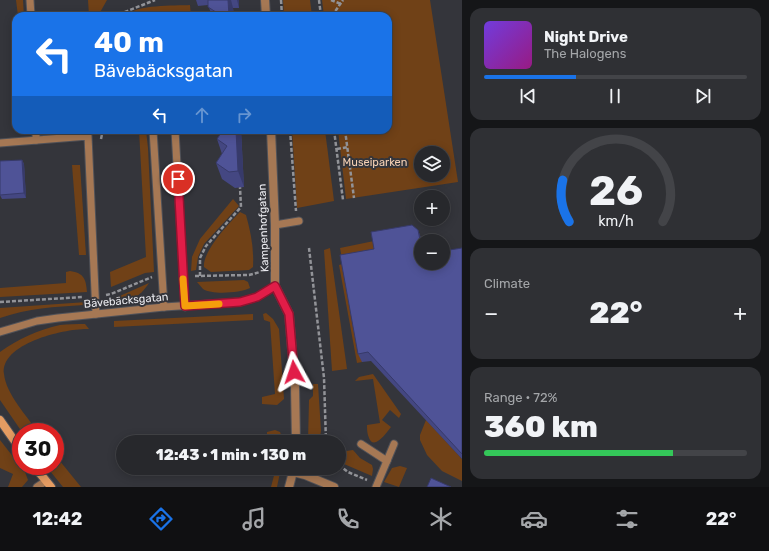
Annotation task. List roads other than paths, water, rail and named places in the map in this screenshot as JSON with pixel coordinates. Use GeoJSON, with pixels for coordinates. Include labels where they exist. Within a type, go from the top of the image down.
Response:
{"type":"FeatureCollection","features":[{"type":"Feature","properties":{"kind":"main road"},"geometry":{"type":"LineString","coordinates":[[0,420],[12,437]]}},
{"type":"Feature","properties":{"kind":"main road"},"geometry":{"type":"LineString","coordinates":[[41,475],[48,484]]}},
{"type":"Feature","properties":{"kind":"street"},"geometry":{"type":"LineString","coordinates":[[265,0],[266,12]]}},
{"type":"Feature","properties":{"kind":"street","name":"Kampenhofgatan"},"geometry":{"type":"LineString","coordinates":[[271,134],[275,225],[275,286],[289,314],[295,386],[296,435]]}},
{"type":"Feature","properties":{"kind":"street"},"geometry":{"type":"LineString","coordinates":[[289,487],[292,475]]}},
{"type":"Feature","properties":{"kind":"street"},"geometry":{"type":"LineString","coordinates":[[305,475],[334,487]]}},
{"type":"Feature","properties":{"kind":"lane"},"geometry":{"type":"LineString","coordinates":[[30,0],[31,12]]}},
{"type":"Feature","properties":{"kind":"lane"},"geometry":{"type":"LineString","coordinates":[[36,134],[36,140]]}},
{"type":"Feature","properties":{"kind":"lane"},"geometry":{"type":"LineString","coordinates":[[153,134],[164,307]]}},
{"type":"Feature","properties":{"kind":"lane"},"geometry":{"type":"LineString","coordinates":[[175,134],[185,306]]}},
{"type":"Feature","properties":{"kind":"lane"},"geometry":{"type":"LineString","coordinates":[[0,143],[88,136],[96,314]]}},
{"type":"Feature","properties":{"kind":"lane"},"geometry":{"type":"LineString","coordinates":[[275,225],[298,222]]}},
{"type":"Feature","properties":{"kind":"lane","name":"Bävebäcksgatan"},"geometry":{"type":"LineString","coordinates":[[0,332],[37,321],[164,307],[240,302],[257,297],[275,286]]}},
{"type":"Feature","properties":{"kind":"lane"},"geometry":{"type":"LineString","coordinates":[[361,444],[387,461]]}},
{"type":"Feature","properties":{"kind":"lane"},"geometry":{"type":"LineString","coordinates":[[376,485],[394,444]]}},
{"type":"Feature","properties":{"kind":"lane"},"geometry":{"type":"LineString","coordinates":[[37,487],[48,484]]}},
{"type":"Feature","properties":{"kind":"park label","name":"Museiparken"},"geometry":{"type":"Point","coordinates":[375,162]}}]}
